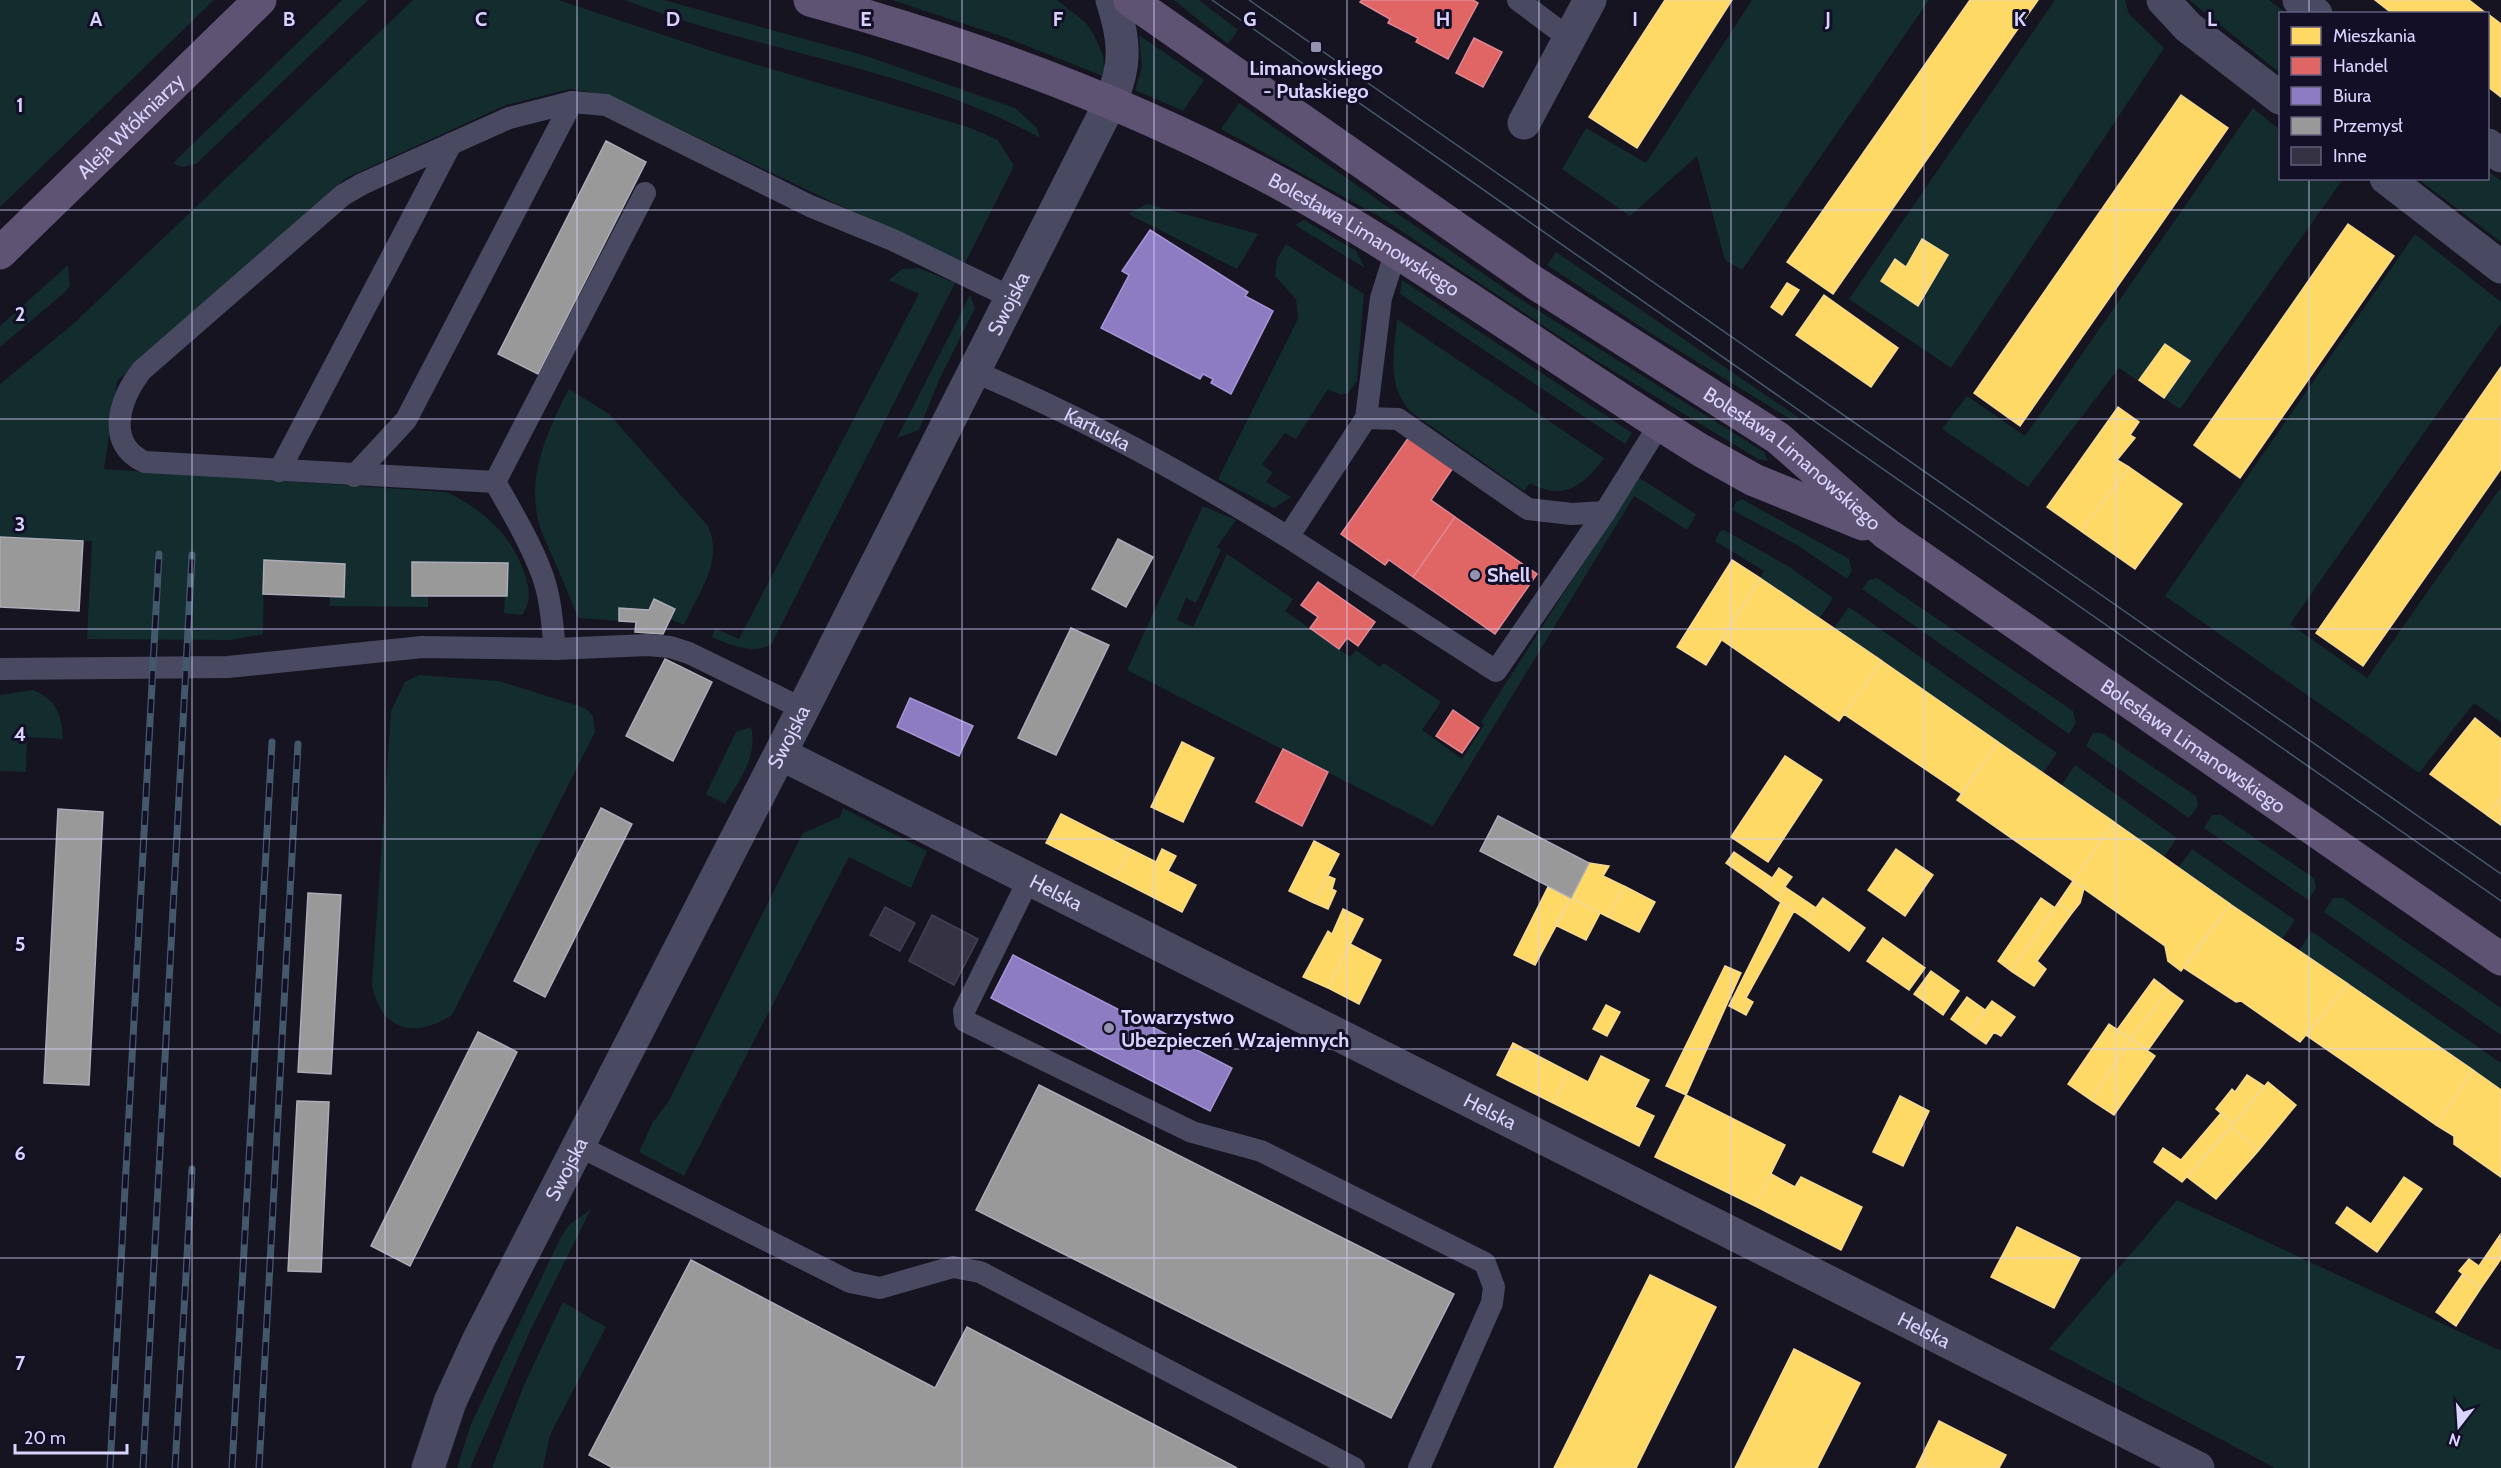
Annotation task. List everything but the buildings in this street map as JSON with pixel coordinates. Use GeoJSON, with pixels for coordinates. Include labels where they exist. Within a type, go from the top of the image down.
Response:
{"type":"FeatureCollection","features":[{"type":"Feature","properties":{"kind":"main road","name":"Aleja Włókniarzy"},"geometry":{"type":"LineString","coordinates":[[0,253],[260,0]]}},
{"type":"Feature","properties":{"kind":"main road","name":"Bolesława Limanowskiego"},"geometry":{"type":"LineString","coordinates":[[810,0],[1010,62],[1110,103],[1238,161],[1396,251],[1659,425],[1754,480],[1887,534]]}},
{"type":"Feature","properties":{"kind":"main road","name":"Bolesława Limanowskiego"},"geometry":{"type":"LineString","coordinates":[[1130,0],[1534,283],[1779,438],[1887,534],[2501,959]]}},
{"type":"Feature","properties":{"kind":"street","name":"Swojska"},"geometry":{"type":"LineString","coordinates":[[428,1468],[450,1402],[479,1339],[781,754],[1110,103],[1123,66],[1120,26],[1113,0]]}},
{"type":"Feature","properties":{"kind":"street"},"geometry":{"type":"LineString","coordinates":[[1524,123],[1590,0]]}},
{"type":"Feature","properties":{"kind":"street"},"geometry":{"type":"LineString","coordinates":[[2163,0],[2188,27],[2279,97]]}},
{"type":"Feature","properties":{"kind":"street"},"geometry":{"type":"LineString","coordinates":[[2299,0],[2314,12]]}},
{"type":"Feature","properties":{"kind":"street"},"geometry":{"type":"LineString","coordinates":[[2489,147],[2501,156]]}},
{"type":"Feature","properties":{"kind":"street"},"geometry":{"type":"LineString","coordinates":[[2389,180],[2501,267]]}},
{"type":"Feature","properties":{"kind":"street","name":"Helska"},"geometry":{"type":"LineString","coordinates":[[781,754],[2198,1468]]}},
{"type":"Feature","properties":{"kind":"lane"},"geometry":{"type":"LineString","coordinates":[[1518,0],[1570,39]]}},
{"type":"Feature","properties":{"kind":"lane"},"geometry":{"type":"LineString","coordinates":[[354,476],[406,420],[572,102]]}},
{"type":"Feature","properties":{"kind":"lane"},"geometry":{"type":"LineString","coordinates":[[495,482],[354,476],[145,462],[130,456],[122,441],[120,424],[123,402],[131,384],[142,370],[343,195],[509,118],[572,102],[606,105],[810,206],[893,240],[1012,298]]}},
{"type":"Feature","properties":{"kind":"lane"},"geometry":{"type":"LineString","coordinates":[[279,471],[451,144]]}},
{"type":"Feature","properties":{"kind":"lane"},"geometry":{"type":"LineString","coordinates":[[495,482],[645,193]]}},
{"type":"Feature","properties":{"kind":"lane"},"geometry":{"type":"LineString","coordinates":[[1288,537],[1366,418],[1381,298],[1396,251]]}},
{"type":"Feature","properties":{"kind":"lane","name":"Kartuska"},"geometry":{"type":"LineString","coordinates":[[975,372],[1115,437],[1215,492],[1496,670],[1605,512]]}},
{"type":"Feature","properties":{"kind":"lane"},"geometry":{"type":"LineString","coordinates":[[1366,418],[1398,419],[1528,508],[1572,514],[1605,512],[1659,425]]}},
{"type":"Feature","properties":{"kind":"lane"},"geometry":{"type":"LineString","coordinates":[[495,482],[528,540],[543,576],[550,606],[555,649]]}},
{"type":"Feature","properties":{"kind":"lane"},"geometry":{"type":"LineString","coordinates":[[0,669],[228,667],[422,647],[555,649],[648,645],[670,647],[689,653],[803,710]]}},
{"type":"Feature","properties":{"kind":"lane"},"geometry":{"type":"LineString","coordinates":[[1029,879],[964,1011],[965,1021],[1192,1132],[1261,1151],[1485,1263],[1494,1287],[1492,1303],[1419,1468]]}},
{"type":"Feature","properties":{"kind":"lane"},"geometry":{"type":"LineString","coordinates":[[579,1146],[850,1282],[880,1288],[953,1268],[980,1272],[1354,1468]]}},
{"type":"Feature","properties":{"kind":"green space"},"geometry":{"type":"Polygon","coordinates":[[[0,0],[214,0],[0,207],[0,0]]]}},
{"type":"Feature","properties":{"kind":"green space"},"geometry":{"type":"Polygon","coordinates":[[[342,0],[368,0],[196,164],[182,167],[173,163],[342,0]]]}},
{"type":"Feature","properties":{"kind":"green space"},"geometry":{"type":"Polygon","coordinates":[[[413,0],[558,0],[724,55],[968,127],[998,140],[1014,166],[964,265],[609,95],[570,89],[506,105],[346,178],[117,381],[104,469],[446,492],[473,507],[495,525],[513,548],[528,586],[529,596],[525,610],[522,615],[504,613],[505,596],[507,596],[507,563],[412,562],[412,595],[428,595],[428,607],[329,606],[330,597],[344,597],[264,561],[263,634],[231,640],[87,639],[92,541],[0,537],[0,384],[72,325],[413,0]]]}},
{"type":"Feature","properties":{"kind":"green space"},"geometry":{"type":"Polygon","coordinates":[[[625,0],[664,0],[866,56],[1015,108],[1037,128],[1040,138],[991,114],[940,94],[888,77],[729,34],[625,0]]]}},
{"type":"Feature","properties":{"kind":"green space"},"geometry":{"type":"Polygon","coordinates":[[[892,0],[1057,0],[1085,22],[1093,33],[1103,55],[1105,77],[1007,38],[892,0]]]}},
{"type":"Feature","properties":{"kind":"green space"},"geometry":{"type":"Polygon","coordinates":[[[1174,0],[1199,0],[1238,30],[1228,44],[1174,0]]]}},
{"type":"Feature","properties":{"kind":"green space"},"geometry":{"type":"Polygon","coordinates":[[[1752,0],[1929,0],[1742,270],[1725,260],[1697,156],[1630,216],[1562,169],[1586,128],[1646,163],[1752,0]]]}},
{"type":"Feature","properties":{"kind":"green space"},"geometry":{"type":"Polygon","coordinates":[[[2055,0],[2125,0],[2129,14],[2164,48],[1951,368],[1849,299],[2055,0]]]}},
{"type":"Feature","properties":{"kind":"green space"},"geometry":{"type":"Polygon","coordinates":[[[2189,0],[2269,0],[2285,12],[2279,12],[2279,72],[2189,0]]]}},
{"type":"Feature","properties":{"kind":"green space"},"geometry":{"type":"Polygon","coordinates":[[[1139,35],[1204,80],[1183,111],[1135,90],[1142,67],[1139,35]]]}},
{"type":"Feature","properties":{"kind":"green space"},"geometry":{"type":"Polygon","coordinates":[[[1239,103],[1517,297],[1764,452],[1768,461],[1758,459],[1592,358],[1382,218],[1221,129],[1239,103]]]}},
{"type":"Feature","properties":{"kind":"green space"},"geometry":{"type":"Polygon","coordinates":[[[2253,108],[2279,129],[2279,180],[2342,180],[2180,409],[2119,368],[2028,487],[1942,429],[1967,396],[2025,436],[2253,108]]]}},
{"type":"Feature","properties":{"kind":"green space"},"geometry":{"type":"Polygon","coordinates":[[[2489,172],[2501,181],[2501,242],[2419,180],[2489,180],[2489,172]]]}},
{"type":"Feature","properties":{"kind":"green space"},"geometry":{"type":"Polygon","coordinates":[[[1147,204],[1258,234],[1237,269],[1128,214],[1147,204]]]}},
{"type":"Feature","properties":{"kind":"green space"},"geometry":{"type":"Polygon","coordinates":[[[1304,220],[1356,251],[1365,268],[1295,225],[1304,220]]]}},
{"type":"Feature","properties":{"kind":"green space"},"geometry":{"type":"Polygon","coordinates":[[[2415,234],[2501,302],[2501,323],[2290,624],[2367,678],[2501,487],[2501,722],[2474,703],[2419,773],[2165,596],[2415,234]]]}},
{"type":"Feature","properties":{"kind":"green space"},"geometry":{"type":"Polygon","coordinates":[[[1286,244],[1364,294],[1357,381],[1348,393],[1341,395],[1328,389],[1296,439],[1285,433],[1262,464],[1273,473],[1266,482],[1291,497],[1274,508],[1218,479],[1298,319],[1296,299],[1275,276],[1277,259],[1286,244]]]}},
{"type":"Feature","properties":{"kind":"green space"},"geometry":{"type":"Polygon","coordinates":[[[1556,252],[1798,417],[1798,420],[1792,420],[1652,334],[1547,265],[1556,252]]]}},
{"type":"Feature","properties":{"kind":"green space"},"geometry":{"type":"Polygon","coordinates":[[[68,265],[70,286],[0,347],[0,326],[68,265]]]}},
{"type":"Feature","properties":{"kind":"green space"},"geometry":{"type":"Polygon","coordinates":[[[919,268],[955,283],[772,643],[759,649],[751,649],[734,646],[712,637],[715,628],[739,639],[919,294],[889,280],[902,269],[919,268]]]}},
{"type":"Feature","properties":{"kind":"green space"},"geometry":{"type":"Polygon","coordinates":[[[1402,280],[1632,433],[1625,444],[1400,294],[1402,280]]]}},
{"type":"Feature","properties":{"kind":"green space"},"geometry":{"type":"Polygon","coordinates":[[[970,295],[975,308],[939,380],[919,430],[897,438],[970,295]]]}},
{"type":"Feature","properties":{"kind":"green space"},"geometry":{"type":"Polygon","coordinates":[[[1397,319],[1604,458],[1589,476],[1572,488],[1553,491],[1530,483],[1524,491],[1411,412],[1403,402],[1393,368],[1397,319]]]}},
{"type":"Feature","properties":{"kind":"green space"},"geometry":{"type":"Polygon","coordinates":[[[569,389],[609,414],[708,526],[712,539],[711,564],[702,589],[684,625],[670,619],[675,609],[654,599],[649,610],[619,608],[619,621],[579,618],[574,608],[545,540],[538,520],[535,501],[539,462],[552,425],[569,389]]]}},
{"type":"Feature","properties":{"kind":"green space"},"geometry":{"type":"Polygon","coordinates":[[[1638,477],[1696,514],[1687,530],[1634,496],[1433,826],[1127,670],[1203,506],[1236,520],[1217,547],[1221,550],[1196,603],[1186,598],[1177,620],[1193,627],[1227,554],[1293,599],[1285,611],[1350,657],[1356,650],[1380,667],[1384,663],[1441,702],[1422,730],[1462,759],[1484,725],[1481,722],[1638,477]]]}},
{"type":"Feature","properties":{"kind":"green space"},"geometry":{"type":"Polygon","coordinates":[[[1742,499],[1849,559],[1852,571],[1847,579],[1797,545],[1732,510],[1736,502],[1742,499]]]}},
{"type":"Feature","properties":{"kind":"green space"},"geometry":{"type":"Polygon","coordinates":[[[1724,530],[1788,566],[1833,598],[1820,618],[1760,578],[1764,571],[1715,541],[1720,531],[1724,530]]]}},
{"type":"Feature","properties":{"kind":"green space"},"geometry":{"type":"Polygon","coordinates":[[[1877,578],[2073,711],[2076,723],[2069,734],[1862,589],[1869,580],[1877,578]]]}},
{"type":"Feature","properties":{"kind":"green space"},"geometry":{"type":"Polygon","coordinates":[[[1849,607],[2057,753],[2043,773],[1834,628],[1849,607]]]}},
{"type":"Feature","properties":{"kind":"green space"},"geometry":{"type":"Polygon","coordinates":[[[419,675],[499,681],[585,708],[593,716],[595,732],[452,1015],[425,1027],[413,1028],[401,1026],[383,1012],[372,985],[391,711],[405,682],[419,675]]]}},
{"type":"Feature","properties":{"kind":"green space"},"geometry":{"type":"Polygon","coordinates":[[[33,690],[48,698],[57,709],[63,739],[27,737],[26,772],[0,771],[0,695],[33,690]]]}},
{"type":"Feature","properties":{"kind":"green space"},"geometry":{"type":"Polygon","coordinates":[[[751,727],[753,738],[750,758],[742,777],[725,804],[706,794],[736,732],[751,727]]]}},
{"type":"Feature","properties":{"kind":"green space"},"geometry":{"type":"Polygon","coordinates":[[[2093,733],[2102,733],[2196,796],[2198,806],[2189,818],[2086,746],[2093,733]]]}},
{"type":"Feature","properties":{"kind":"green space"},"geometry":{"type":"Polygon","coordinates":[[[2075,765],[2177,838],[2164,857],[2061,786],[2075,765]]]}},
{"type":"Feature","properties":{"kind":"green space"},"geometry":{"type":"Polygon","coordinates":[[[843,808],[927,851],[911,888],[849,857],[684,1176],[639,1152],[653,1122],[669,1101],[803,833],[840,817],[843,808]]]}},
{"type":"Feature","properties":{"kind":"green space"},"geometry":{"type":"Polygon","coordinates":[[[2212,815],[2221,815],[2314,878],[2316,888],[2308,900],[2204,828],[2212,815]]]}},
{"type":"Feature","properties":{"kind":"green space"},"geometry":{"type":"Polygon","coordinates":[[[2192,849],[2295,920],[2282,939],[2178,868],[2192,849]]]}},
{"type":"Feature","properties":{"kind":"green space"},"geometry":{"type":"Polygon","coordinates":[[[2333,898],[2343,898],[2501,1008],[2501,1035],[2324,912],[2333,898]]]}},
{"type":"Feature","properties":{"kind":"green space"},"geometry":{"type":"Polygon","coordinates":[[[2311,931],[2501,1063],[2501,1090],[2299,951],[2311,931]]]}},
{"type":"Feature","properties":{"kind":"green space"},"geometry":{"type":"Polygon","coordinates":[[[2177,1200],[2501,1351],[2501,1468],[2275,1468],[2049,1349],[2177,1200]]]}},
{"type":"Feature","properties":{"kind":"green space"},"geometry":{"type":"Polygon","coordinates":[[[591,1209],[530,1331],[470,1468],[457,1468],[471,1424],[561,1237],[569,1225],[591,1209]]]}},
{"type":"Feature","properties":{"kind":"green space"},"geometry":{"type":"Polygon","coordinates":[[[563,1302],[606,1327],[550,1435],[543,1468],[492,1468],[524,1385],[563,1302]]]}},
{"type":"Feature","properties":{"kind":"tram line"},"geometry":{"type":"LineString","coordinates":[[1212,0],[2501,901]]}},
{"type":"Feature","properties":{"kind":"tram line"},"geometry":{"type":"LineString","coordinates":[[1249,0],[2501,874]]}},
{"type":"Feature","properties":{"kind":"railway"},"geometry":{"type":"LineString","coordinates":[[110,1468],[159,554]]}},
{"type":"Feature","properties":{"kind":"railway"},"geometry":{"type":"LineString","coordinates":[[143,1468],[192,555]]}},
{"type":"Feature","properties":{"kind":"railway"},"geometry":{"type":"LineString","coordinates":[[232,1468],[272,742]]}},
{"type":"Feature","properties":{"kind":"railway"},"geometry":{"type":"LineString","coordinates":[[259,1468],[298,744]]}},
{"type":"Feature","properties":{"kind":"railway"},"geometry":{"type":"LineString","coordinates":[[175,1468],[192,1169]]}},
{"type":"Feature","properties":{"kind":"place","name":"Limanowskiego - Pułaskiego"},"geometry":{"type":"Point","coordinates":[1316,47]}},
{"type":"Feature","properties":{"kind":"place","name":"Shell"},"geometry":{"type":"Point","coordinates":[1475,575]}},
{"type":"Feature","properties":{"kind":"place","name":"Towarzystwo Ubezpieczeń Wzajemnych"},"geometry":{"type":"Point","coordinates":[1109,1028]}}]}
